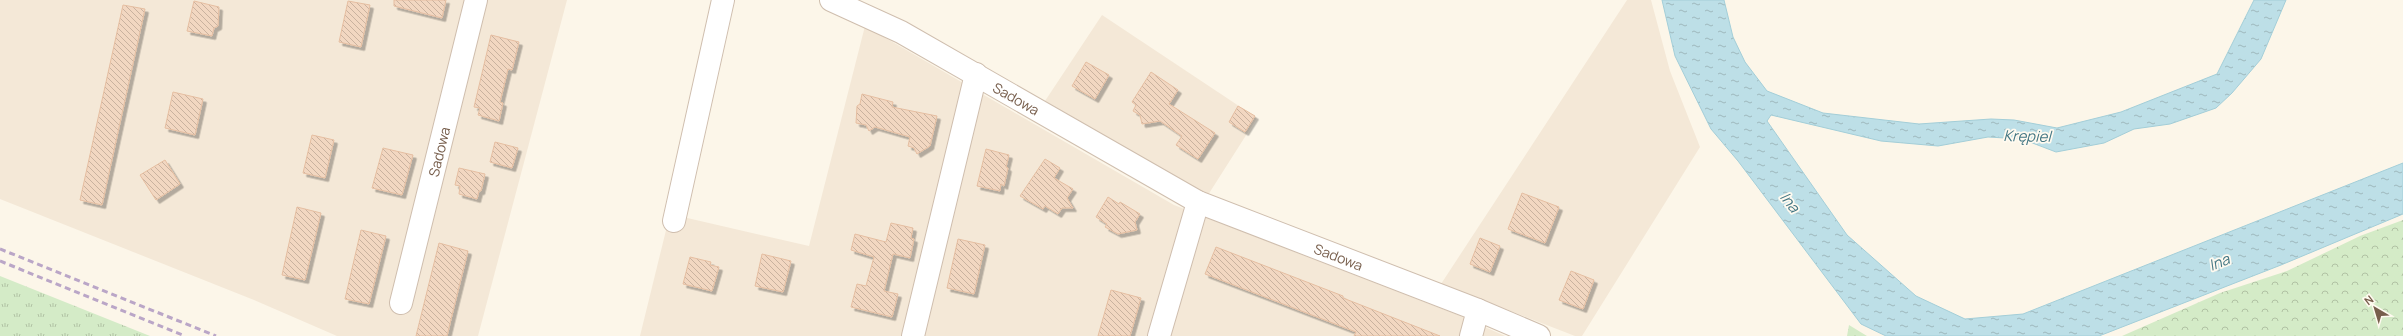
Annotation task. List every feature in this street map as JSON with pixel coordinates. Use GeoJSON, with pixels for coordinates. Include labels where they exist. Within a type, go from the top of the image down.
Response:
{"type":"FeatureCollection","features":[{"type":"Feature","properties":{"kind":"street","name":"Sadowa"},"geometry":{"type":"LineString","coordinates":[[401,304],[476,0]]}},
{"type":"Feature","properties":{"kind":"street"},"geometry":{"type":"LineString","coordinates":[[674,221],[722,0]]}},
{"type":"Feature","properties":{"kind":"street","name":"Sadowa"},"geometry":{"type":"LineString","coordinates":[[831,0],[901,32],[1198,202],[1478,310],[1539,336]]}},
{"type":"Feature","properties":{"kind":"street"},"geometry":{"type":"LineString","coordinates":[[912,336],[976,74]]}},
{"type":"Feature","properties":{"kind":"street"},"geometry":{"type":"LineString","coordinates":[[1159,336],[1198,202]]}},
{"type":"Feature","properties":{"kind":"street"},"geometry":{"type":"LineString","coordinates":[[1471,336],[1478,310]]}},
{"type":"Feature","properties":{"kind":"shaded area"},"geometry":{"type":"Polygon","coordinates":[[[0,0],[567,0],[478,336],[337,336],[254,300],[0,199],[0,0]]]}},
{"type":"Feature","properties":{"kind":"shaded area"},"geometry":{"type":"Polygon","coordinates":[[[1627,0],[1651,0],[1670,71],[1700,147],[1582,336],[1575,336],[1441,284],[1627,0]]]}},
{"type":"Feature","properties":{"kind":"shaded area"},"geometry":{"type":"Polygon","coordinates":[[[1102,15],[1257,118],[1208,195],[1045,101],[1102,15]]]}},
{"type":"Feature","properties":{"kind":"shaded area"},"geometry":{"type":"Polygon","coordinates":[[[865,26],[1174,205],[1458,315],[1505,336],[640,336],[670,214],[809,246],[865,26]]]}},
{"type":"Feature","properties":{"kind":"green space"},"geometry":{"type":"Polygon","coordinates":[[[2403,220],[2403,336],[2122,336],[2220,293],[2287,271],[2360,236],[2403,220]]]}},
{"type":"Feature","properties":{"kind":"green space"},"geometry":{"type":"Polygon","coordinates":[[[0,276],[150,336],[0,336],[0,276]]]}},
{"type":"Feature","properties":{"kind":"green space"},"geometry":{"type":"Polygon","coordinates":[[[1849,325],[1867,336],[1847,336],[1849,325]]]}},
{"type":"Feature","properties":{"kind":"water"},"geometry":{"type":"Polygon","coordinates":[[[1662,0],[1724,0],[1733,37],[1745,62],[1767,91],[1823,113],[1919,124],[1991,119],[2014,120],[2057,128],[2121,112],[2217,74],[2254,0],[2286,0],[2261,59],[2232,93],[2216,108],[2170,124],[2134,129],[2104,143],[2056,152],[2022,139],[1988,137],[1938,146],[1881,141],[1771,115],[1767,121],[1847,235],[1916,296],[1965,319],[2023,314],[2403,163],[2403,214],[2281,265],[2099,336],[1886,336],[1861,324],[1738,161],[1711,129],[1675,56],[1662,0]]]}},
{"type":"Feature","properties":{"kind":"building"},"geometry":{"type":"Polygon","coordinates":[[[394,0],[446,0],[442,18],[394,6],[394,0]]]}},
{"type":"Feature","properties":{"kind":"building"},"geometry":{"type":"Polygon","coordinates":[[[194,1],[219,7],[218,26],[214,28],[212,36],[187,31],[194,1]]]}},
{"type":"Feature","properties":{"kind":"building"},"geometry":{"type":"Polygon","coordinates":[[[348,1],[370,5],[361,47],[339,42],[348,1]]]}},
{"type":"Feature","properties":{"kind":"building"},"geometry":{"type":"Polygon","coordinates":[[[123,5],[145,9],[102,205],[80,200],[123,5]]]}},
{"type":"Feature","properties":{"kind":"building"},"geometry":{"type":"Polygon","coordinates":[[[491,35],[519,42],[512,70],[508,69],[500,102],[503,103],[499,121],[478,115],[480,108],[474,107],[491,35]]]}},
{"type":"Feature","properties":{"kind":"building"},"geometry":{"type":"Polygon","coordinates":[[[1086,62],[1109,75],[1095,99],[1072,86],[1086,62]]]}},
{"type":"Feature","properties":{"kind":"building"},"geometry":{"type":"Polygon","coordinates":[[[1151,72],[1178,90],[1169,104],[1215,133],[1198,159],[1176,145],[1182,136],[1160,121],[1142,124],[1140,115],[1133,111],[1136,105],[1132,102],[1151,72]]]}},
{"type":"Feature","properties":{"kind":"building"},"geometry":{"type":"Polygon","coordinates":[[[173,92],[203,99],[195,135],[165,128],[173,92]]]}},
{"type":"Feature","properties":{"kind":"building"},"geometry":{"type":"Polygon","coordinates":[[[862,94],[893,102],[892,107],[937,116],[930,146],[917,154],[914,148],[908,146],[910,137],[875,127],[869,131],[866,125],[856,123],[857,106],[860,104],[862,94]]]}},
{"type":"Feature","properties":{"kind":"building"},"geometry":{"type":"Polygon","coordinates":[[[1238,106],[1255,116],[1245,132],[1229,122],[1238,106]]]}},
{"type":"Feature","properties":{"kind":"building"},"geometry":{"type":"Polygon","coordinates":[[[312,135],[334,140],[325,178],[303,173],[312,135]]]}},
{"type":"Feature","properties":{"kind":"building"},"geometry":{"type":"Polygon","coordinates":[[[495,142],[518,148],[512,168],[490,162],[495,142]]]}},
{"type":"Feature","properties":{"kind":"building"},"geometry":{"type":"Polygon","coordinates":[[[383,148],[413,155],[402,195],[372,188],[383,148]]]}},
{"type":"Feature","properties":{"kind":"building"},"geometry":{"type":"Polygon","coordinates":[[[986,149],[1009,155],[1004,186],[1001,184],[1000,191],[977,186],[986,149]]]}},
{"type":"Feature","properties":{"kind":"building"},"geometry":{"type":"Polygon","coordinates":[[[1045,159],[1060,168],[1054,178],[1073,189],[1067,198],[1073,208],[1062,208],[1058,214],[1045,206],[1043,209],[1020,196],[1045,159]]]}},
{"type":"Feature","properties":{"kind":"building"},"geometry":{"type":"Polygon","coordinates":[[[165,160],[180,184],[156,200],[140,175],[165,160]]]}},
{"type":"Feature","properties":{"kind":"building"},"geometry":{"type":"Polygon","coordinates":[[[459,168],[485,174],[481,191],[479,191],[477,199],[459,194],[460,186],[455,185],[459,168]]]}},
{"type":"Feature","properties":{"kind":"building"},"geometry":{"type":"Polygon","coordinates":[[[1522,193],[1559,207],[1545,243],[1508,229],[1522,193]]]}},
{"type":"Feature","properties":{"kind":"building"},"geometry":{"type":"Polygon","coordinates":[[[1108,197],[1119,204],[1120,202],[1140,214],[1135,222],[1137,230],[1118,234],[1105,227],[1107,224],[1096,217],[1108,197]]]}},
{"type":"Feature","properties":{"kind":"building"},"geometry":{"type":"Polygon","coordinates":[[[297,207],[321,213],[305,280],[282,275],[297,207]]]}},
{"type":"Feature","properties":{"kind":"building"},"geometry":{"type":"Polygon","coordinates":[[[891,223],[913,228],[911,238],[914,239],[910,258],[893,254],[884,291],[898,294],[892,317],[851,307],[857,284],[866,286],[874,257],[851,250],[855,234],[886,242],[891,223]]]}},
{"type":"Feature","properties":{"kind":"building"},"geometry":{"type":"Polygon","coordinates":[[[361,230],[386,236],[369,304],[345,299],[361,230]]]}},
{"type":"Feature","properties":{"kind":"building"},"geometry":{"type":"Polygon","coordinates":[[[1480,238],[1500,246],[1490,272],[1470,264],[1480,238]]]}},
{"type":"Feature","properties":{"kind":"building"},"geometry":{"type":"Polygon","coordinates":[[[958,239],[985,245],[974,294],[947,288],[958,239]]]}},
{"type":"Feature","properties":{"kind":"building"},"geometry":{"type":"Polygon","coordinates":[[[439,243],[468,251],[447,336],[416,336],[439,243]]]}},
{"type":"Feature","properties":{"kind":"building"},"geometry":{"type":"Polygon","coordinates":[[[1216,247],[1343,296],[1343,298],[1440,336],[1354,336],[1356,332],[1205,274],[1216,247]]]}},
{"type":"Feature","properties":{"kind":"building"},"geometry":{"type":"Polygon","coordinates":[[[762,254],[791,261],[783,292],[755,286],[762,254]]]}},
{"type":"Feature","properties":{"kind":"building"},"geometry":{"type":"Polygon","coordinates":[[[690,257],[711,262],[710,265],[719,267],[712,291],[683,284],[690,257]]]}},
{"type":"Feature","properties":{"kind":"building"},"geometry":{"type":"Polygon","coordinates":[[[1571,271],[1594,280],[1583,309],[1559,300],[1571,271]]]}},
{"type":"Feature","properties":{"kind":"building"},"geometry":{"type":"Polygon","coordinates":[[[1111,290],[1141,298],[1130,336],[1098,336],[1111,290]]]}},
{"type":"Feature","properties":{"kind":"railway"},"geometry":{"type":"LineString","coordinates":[[0,249],[216,336]]}},
{"type":"Feature","properties":{"kind":"railway"},"geometry":{"type":"LineString","coordinates":[[0,261],[185,336]]}},
{"type":"Feature","properties":{"kind":"water label","name":"Krępiel"},"geometry":{"type":"Point","coordinates":[2027,136]}},
{"type":"Feature","properties":{"kind":"water label","name":"Ina"},"geometry":{"type":"Point","coordinates":[1790,202]}},
{"type":"Feature","properties":{"kind":"water label","name":"Ina"},"geometry":{"type":"Point","coordinates":[2219,262]}}]}
